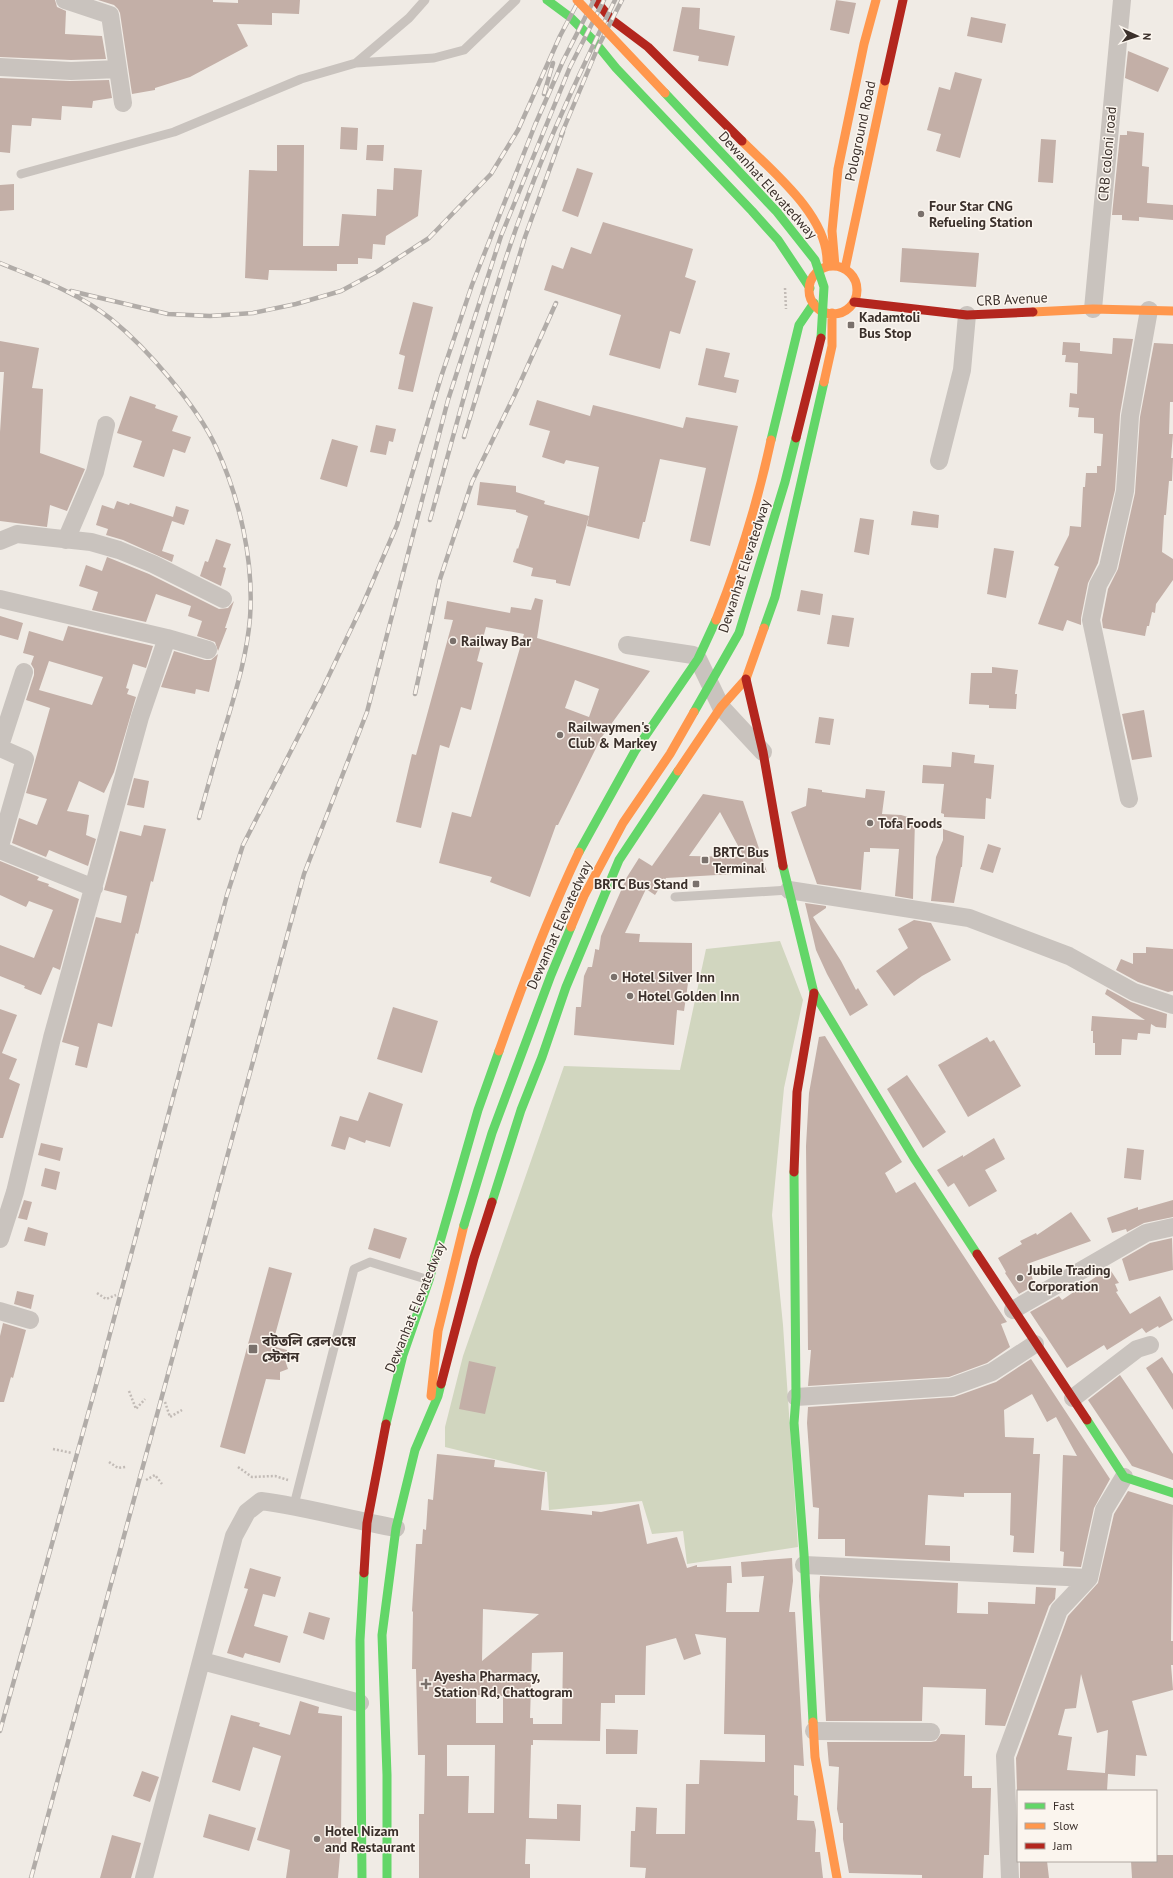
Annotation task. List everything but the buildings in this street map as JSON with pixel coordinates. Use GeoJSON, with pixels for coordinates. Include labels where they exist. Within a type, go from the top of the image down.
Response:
{"type":"FeatureCollection","features":[{"type":"Feature","properties":{"kind":"main road"},"geometry":{"type":"LineString","coordinates":[[546,0],[570,17],[594,41],[616,68],[778,240],[810,288],[814,303],[819,309],[832,314],[845,310],[854,302],[856,296],[856,283],[854,278],[845,269],[831,266],[818,271],[812,279],[810,288]]}},
{"type":"Feature","properties":{"kind":"main road","name":"Dewanhat Elevatedway"},"geometry":{"type":"LineString","coordinates":[[429,1416],[438,1331],[464,1225],[492,1133],[513,1075],[551,975],[584,896],[622,823],[670,754],[739,633],[785,482],[820,343],[824,288],[821,274],[815,260],[777,212],[577,0]]}},
{"type":"Feature","properties":{"kind":"main road"},"geometry":{"type":"LineString","coordinates":[[595,0],[612,20],[648,47],[792,191],[819,227],[831,266]]}},
{"type":"Feature","properties":{"kind":"main road"},"geometry":{"type":"LineString","coordinates":[[831,266],[832,231],[838,169],[864,44],[876,0]]}},
{"type":"Feature","properties":{"kind":"main road","name":"Pologround Road"},"geometry":{"type":"LineString","coordinates":[[845,269],[903,0]]}},
{"type":"Feature","properties":{"kind":"main road","name":"CRB Avenue"},"geometry":{"type":"LineString","coordinates":[[854,302],[967,315],[1093,309],[1173,311]]}},
{"type":"Feature","properties":{"kind":"main road"},"geometry":{"type":"LineString","coordinates":[[362,1878],[360,1640],[367,1523],[391,1399],[403,1355],[429,1280],[483,1096],[525,978],[559,894],[582,846],[635,751],[698,659],[707,642],[730,584],[763,479],[784,383],[799,325],[814,303]]}},
{"type":"Feature","properties":{"kind":"main road"},"geometry":{"type":"LineString","coordinates":[[387,1878],[387,1775],[382,1635],[396,1528],[415,1450],[438,1396],[474,1258],[521,1110],[542,1057],[566,987],[620,860],[721,707],[746,679],[775,597],[832,346],[832,314]]}},
{"type":"Feature","properties":{"kind":"main road"},"geometry":{"type":"LineString","coordinates":[[746,679],[789,890],[814,993],[914,1158],[1124,1477],[1173,1493]]}},
{"type":"Feature","properties":{"kind":"main road"},"geometry":{"type":"LineString","coordinates":[[814,993],[797,1092],[794,1146],[796,1397],[794,1423],[815,1757],[837,1878]]}},
{"type":"Feature","properties":{"kind":"main road","name":"Dewanhat Elevatedway"},"geometry":{"type":"LineString","coordinates":[[440,1284],[464,1225]]}},
{"type":"Feature","properties":{"kind":"main road","name":"Dewanhat Elevatedway"},"geometry":{"type":"LineString","coordinates":[[391,1399],[412,1357]]}},
{"type":"Feature","properties":{"kind":"street"},"geometry":{"type":"LineString","coordinates":[[64,0],[110,15],[123,102]]}},
{"type":"Feature","properties":{"kind":"street","name":"CRB coloni road"},"geometry":{"type":"LineString","coordinates":[[1093,309],[1122,0]]}},
{"type":"Feature","properties":{"kind":"street"},"geometry":{"type":"LineString","coordinates":[[0,67],[71,71],[118,69]]}},
{"type":"Feature","properties":{"kind":"street"},"geometry":{"type":"LineString","coordinates":[[1129,799],[1091,620],[1098,585],[1108,567],[1125,491],[1130,416],[1149,310]]}},
{"type":"Feature","properties":{"kind":"street"},"geometry":{"type":"LineString","coordinates":[[939,461],[962,370],[967,315]]}},
{"type":"Feature","properties":{"kind":"street"},"geometry":{"type":"LineString","coordinates":[[66,540],[95,472],[106,425]]}},
{"type":"Feature","properties":{"kind":"street"},"geometry":{"type":"LineString","coordinates":[[0,541],[17,534],[91,542],[119,550],[153,564],[223,599]]}},
{"type":"Feature","properties":{"kind":"street"},"geometry":{"type":"LineString","coordinates":[[0,599],[167,638],[208,650]]}},
{"type":"Feature","properties":{"kind":"street"},"geometry":{"type":"LineString","coordinates":[[0,1239],[15,1192],[52,1038],[140,717],[167,638]]}},
{"type":"Feature","properties":{"kind":"street"},"geometry":{"type":"LineString","coordinates":[[627,645],[693,656],[698,659],[721,707],[762,752]]}},
{"type":"Feature","properties":{"kind":"street"},"geometry":{"type":"LineString","coordinates":[[0,846],[25,759],[0,747],[24,672]]}},
{"type":"Feature","properties":{"kind":"street"},"geometry":{"type":"LineString","coordinates":[[0,850],[94,888]]}},
{"type":"Feature","properties":{"kind":"street"},"geometry":{"type":"LineString","coordinates":[[789,890],[970,918],[1069,956],[1134,992],[1173,1005]]}},
{"type":"Feature","properties":{"kind":"street"},"geometry":{"type":"LineString","coordinates":[[1013,1310],[1146,1233],[1173,1227]]}},
{"type":"Feature","properties":{"kind":"street"},"geometry":{"type":"LineString","coordinates":[[0,1311],[30,1320]]}},
{"type":"Feature","properties":{"kind":"street"},"geometry":{"type":"LineString","coordinates":[[796,1397],[950,1387],[992,1372],[1036,1344]]}},
{"type":"Feature","properties":{"kind":"street"},"geometry":{"type":"LineString","coordinates":[[1073,1398],[1137,1349],[1150,1345]]}},
{"type":"Feature","properties":{"kind":"street"},"geometry":{"type":"LineString","coordinates":[[1010,1878],[1006,1756],[1059,1610],[1089,1578],[1104,1510],[1124,1477]]}},
{"type":"Feature","properties":{"kind":"street"},"geometry":{"type":"LineString","coordinates":[[144,1878],[234,1536],[247,1512],[261,1501],[294,1505],[367,1523],[396,1528]]}},
{"type":"Feature","properties":{"kind":"street"},"geometry":{"type":"LineString","coordinates":[[804,1565],[946,1573],[986,1572],[1089,1578]]}},
{"type":"Feature","properties":{"kind":"street"},"geometry":{"type":"LineString","coordinates":[[202,1661],[360,1703]]}},
{"type":"Feature","properties":{"kind":"street"},"geometry":{"type":"LineString","coordinates":[[814,1731],[931,1732]]}},
{"type":"Feature","properties":{"kind":"lane"},"geometry":{"type":"LineString","coordinates":[[356,63],[409,18],[425,0]]}},
{"type":"Feature","properties":{"kind":"lane"},"geometry":{"type":"LineString","coordinates":[[21,174],[174,132],[301,79],[356,63],[434,58],[464,50],[516,0]]}},
{"type":"Feature","properties":{"kind":"lane"},"geometry":{"type":"LineString","coordinates":[[675,897],[789,890]]}},
{"type":"Feature","properties":{"kind":"lane"},"geometry":{"type":"LineString","coordinates":[[294,1505],[354,1268],[370,1262],[429,1280]]}},
{"type":"Feature","properties":{"kind":"path"},"geometry":{"type":"LineString","coordinates":[[96,1293],[106,1299],[116,1295]]}},
{"type":"Feature","properties":{"kind":"path"},"geometry":{"type":"LineString","coordinates":[[129,1390],[136,1409],[145,1399]]}},
{"type":"Feature","properties":{"kind":"path"},"geometry":{"type":"LineString","coordinates":[[165,1402],[170,1417],[182,1410]]}},
{"type":"Feature","properties":{"kind":"path"},"geometry":{"type":"LineString","coordinates":[[53,1449],[72,1453]]}},
{"type":"Feature","properties":{"kind":"path"},"geometry":{"type":"LineString","coordinates":[[109,1462],[118,1468],[126,1467]]}},
{"type":"Feature","properties":{"kind":"path"},"geometry":{"type":"LineString","coordinates":[[238,1468],[252,1477],[274,1476],[300,1484]]}},
{"type":"Feature","properties":{"kind":"path"},"geometry":{"type":"LineString","coordinates":[[146,1480],[155,1475],[162,1484]]}},
{"type":"Feature","properties":{"kind":"green space"},"geometry":{"type":"Polygon","coordinates":[[[780,941],[803,1000],[784,1088],[772,1215],[783,1325],[798,1547],[687,1564],[683,1531],[652,1534],[642,1501],[549,1510],[547,1472],[445,1447],[445,1427],[463,1356],[564,1066],[680,1070],[706,949],[780,941]]]}},
{"type":"Feature","properties":{"kind":"railway"},"geometry":{"type":"LineString","coordinates":[[71,291],[168,314],[210,316],[253,313],[296,304],[341,291],[378,271],[429,238],[491,174],[518,130],[560,36],[579,0]]}},
{"type":"Feature","properties":{"kind":"railway"},"geometry":{"type":"LineString","coordinates":[[0,1731],[100,1371],[227,895],[243,845],[322,690],[363,604],[397,525],[441,377],[472,285],[535,125],[563,61],[594,0]]}},
{"type":"Feature","properties":{"kind":"railway"},"geometry":{"type":"LineString","coordinates":[[31,1878],[304,874],[367,712],[448,400],[501,236],[570,67],[604,0]]}},
{"type":"Feature","properties":{"kind":"railway"},"geometry":{"type":"LineString","coordinates":[[430,520],[486,319],[512,240],[557,125],[615,0]]}},
{"type":"Feature","properties":{"kind":"railway"},"geometry":{"type":"LineString","coordinates":[[561,135],[598,47],[622,0]]}},
{"type":"Feature","properties":{"kind":"railway"},"geometry":{"type":"LineString","coordinates":[[544,94],[553,63]]}},
{"type":"Feature","properties":{"kind":"railway"},"geometry":{"type":"LineString","coordinates":[[464,437],[525,237],[563,132]]}},
{"type":"Feature","properties":{"kind":"railway"},"geometry":{"type":"LineString","coordinates":[[0,263],[72,294],[99,310],[125,331],[155,361],[184,396],[208,431],[225,467],[244,531],[250,575],[250,618],[247,644],[241,670],[199,818]]}},
{"type":"Feature","properties":{"kind":"railway"},"geometry":{"type":"LineString","coordinates":[[415,694],[440,579],[472,482],[515,394],[556,303]]}},
{"type":"Feature","properties":{"kind":"traffic: fast"},"geometry":{"type":"LineString","coordinates":[[547,0],[570,17],[594,41],[616,68],[752,211],[778,240],[810,288]]}},
{"type":"Feature","properties":{"kind":"traffic: fast"},"geometry":{"type":"LineString","coordinates":[[665,93],[777,212],[815,260],[824,287],[821,338]]}},
{"type":"Feature","properties":{"kind":"traffic: fast"},"geometry":{"type":"LineString","coordinates":[[771,440],[799,325],[814,303]]}},
{"type":"Feature","properties":{"kind":"traffic: fast"},"geometry":{"type":"LineString","coordinates":[[764,628],[775,597],[824,382]]}},
{"type":"Feature","properties":{"kind":"traffic: fast"},"geometry":{"type":"LineString","coordinates":[[694,712],[739,633],[785,482],[796,438]]}},
{"type":"Feature","properties":{"kind":"traffic: fast"},"geometry":{"type":"LineString","coordinates":[[579,852],[635,751],[698,659],[716,620]]}},
{"type":"Feature","properties":{"kind":"traffic: fast"},"geometry":{"type":"LineString","coordinates":[[492,1202],[521,1110],[542,1057],[566,987],[619,860],[678,771]]}},
{"type":"Feature","properties":{"kind":"traffic: fast"},"geometry":{"type":"LineString","coordinates":[[783,866],[814,993],[914,1158],[977,1254]]}},
{"type":"Feature","properties":{"kind":"traffic: fast"},"geometry":{"type":"LineString","coordinates":[[464,1225],[492,1133],[551,975],[571,927]]}},
{"type":"Feature","properties":{"kind":"traffic: fast"},"geometry":{"type":"LineString","coordinates":[[386,1424],[403,1355],[429,1280],[478,1110],[499,1051]]}},
{"type":"Feature","properties":{"kind":"traffic: fast"},"geometry":{"type":"LineString","coordinates":[[794,1172],[796,1397],[794,1423],[804,1554],[813,1722]]}},
{"type":"Feature","properties":{"kind":"traffic: fast"},"geometry":{"type":"LineString","coordinates":[[387,1878],[387,1775],[382,1635],[396,1528],[415,1450],[438,1396],[441,1384]]}},
{"type":"Feature","properties":{"kind":"traffic: fast"},"geometry":{"type":"LineString","coordinates":[[1087,1420],[1124,1477],[1173,1493]]}},
{"type":"Feature","properties":{"kind":"traffic: fast"},"geometry":{"type":"LineString","coordinates":[[362,1878],[360,1640],[364,1573]]}},
{"type":"Feature","properties":{"kind":"traffic: slow"},"geometry":{"type":"LineString","coordinates":[[577,0],[665,93]]}},
{"type":"Feature","properties":{"kind":"traffic: slow"},"geometry":{"type":"LineString","coordinates":[[835,266],[832,231],[838,169],[864,44],[876,0]]}},
{"type":"Feature","properties":{"kind":"traffic: slow"},"geometry":{"type":"LineString","coordinates":[[845,269],[885,81]]}},
{"type":"Feature","properties":{"kind":"traffic: slow"},"geometry":{"type":"LineString","coordinates":[[742,141],[782,180],[808,211],[818,227],[825,244],[827,261]]}},
{"type":"Feature","properties":{"kind":"traffic: slow"},"geometry":{"type":"LineString","coordinates":[[833,266],[842,268],[850,273],[855,281],[857,290],[855,299],[850,307],[842,312],[833,314],[824,312],[816,307],[811,299],[809,290],[811,281],[816,273],[824,268],[833,266]]}},
{"type":"Feature","properties":{"kind":"traffic: slow"},"geometry":{"type":"LineString","coordinates":[[1033,312],[1093,309],[1173,311]]}},
{"type":"Feature","properties":{"kind":"traffic: slow"},"geometry":{"type":"LineString","coordinates":[[824,382],[832,346],[832,313]]}},
{"type":"Feature","properties":{"kind":"traffic: slow"},"geometry":{"type":"LineString","coordinates":[[716,620],[747,531],[771,440]]}},
{"type":"Feature","properties":{"kind":"traffic: slow"},"geometry":{"type":"LineString","coordinates":[[678,771],[721,707],[746,679],[764,628]]}},
{"type":"Feature","properties":{"kind":"traffic: slow"},"geometry":{"type":"LineString","coordinates":[[571,927],[584,896],[623,823],[670,754],[694,712]]}},
{"type":"Feature","properties":{"kind":"traffic: slow"},"geometry":{"type":"LineString","coordinates":[[499,1051],[536,950],[579,852]]}},
{"type":"Feature","properties":{"kind":"traffic: slow"},"geometry":{"type":"LineString","coordinates":[[431,1396],[438,1331],[464,1225]]}},
{"type":"Feature","properties":{"kind":"traffic: slow"},"geometry":{"type":"LineString","coordinates":[[813,1722],[815,1757],[837,1878]]}},
{"type":"Feature","properties":{"kind":"traffic: jam"},"geometry":{"type":"LineString","coordinates":[[595,0],[612,20],[648,47],[742,141]]}},
{"type":"Feature","properties":{"kind":"traffic: jam"},"geometry":{"type":"LineString","coordinates":[[885,81],[903,0]]}},
{"type":"Feature","properties":{"kind":"traffic: jam"},"geometry":{"type":"LineString","coordinates":[[854,302],[967,315],[1033,312]]}},
{"type":"Feature","properties":{"kind":"traffic: jam"},"geometry":{"type":"LineString","coordinates":[[796,438],[821,338]]}},
{"type":"Feature","properties":{"kind":"traffic: jam"},"geometry":{"type":"LineString","coordinates":[[746,679],[763,752],[783,866]]}},
{"type":"Feature","properties":{"kind":"traffic: jam"},"geometry":{"type":"LineString","coordinates":[[794,1172],[797,1092],[814,993]]}},
{"type":"Feature","properties":{"kind":"traffic: jam"},"geometry":{"type":"LineString","coordinates":[[441,1384],[474,1258],[492,1202]]}},
{"type":"Feature","properties":{"kind":"traffic: jam"},"geometry":{"type":"LineString","coordinates":[[977,1254],[1087,1420]]}},
{"type":"Feature","properties":{"kind":"traffic: jam"},"geometry":{"type":"LineString","coordinates":[[364,1573],[367,1523],[386,1424]]}},
{"type":"Feature","properties":{"kind":"place","name":"Four Star CNG Refueling Station"},"geometry":{"type":"Point","coordinates":[921,214]}},
{"type":"Feature","properties":{"kind":"place","name":"Kadamtoli Bus Stop"},"geometry":{"type":"Point","coordinates":[851,325]}},
{"type":"Feature","properties":{"kind":"place","name":"Railway Bar"},"geometry":{"type":"Point","coordinates":[453,641]}},
{"type":"Feature","properties":{"kind":"place","name":"Railwaymen's Club & Markey"},"geometry":{"type":"Point","coordinates":[560,735]}},
{"type":"Feature","properties":{"kind":"place","name":"Tofa Foods"},"geometry":{"type":"Point","coordinates":[870,823]}},
{"type":"Feature","properties":{"kind":"place","name":"BRTC Bus Terminal"},"geometry":{"type":"Point","coordinates":[705,860]}},
{"type":"Feature","properties":{"kind":"place","name":"BRTC Bus Stand"},"geometry":{"type":"Point","coordinates":[696,884]}},
{"type":"Feature","properties":{"kind":"place","name":"Hotel Silver Inn"},"geometry":{"type":"Point","coordinates":[614,977]}},
{"type":"Feature","properties":{"kind":"place","name":"Hotel Golden Inn"},"geometry":{"type":"Point","coordinates":[630,996]}},
{"type":"Feature","properties":{"kind":"place","name":"Jubile Trading Corporation"},"geometry":{"type":"Point","coordinates":[1020,1278]}},
{"type":"Feature","properties":{"kind":"place","name":"বটতলি রেলওয়ে স্টেশন"},"geometry":{"type":"Point","coordinates":[253,1349]}},
{"type":"Feature","properties":{"kind":"place","name":"Ayesha Pharmacy, Station Rd, Chattogram"},"geometry":{"type":"Point","coordinates":[426,1684]}},
{"type":"Feature","properties":{"kind":"place","name":"Hotel Nizam and Restaurant"},"geometry":{"type":"Point","coordinates":[317,1839]}}]}
